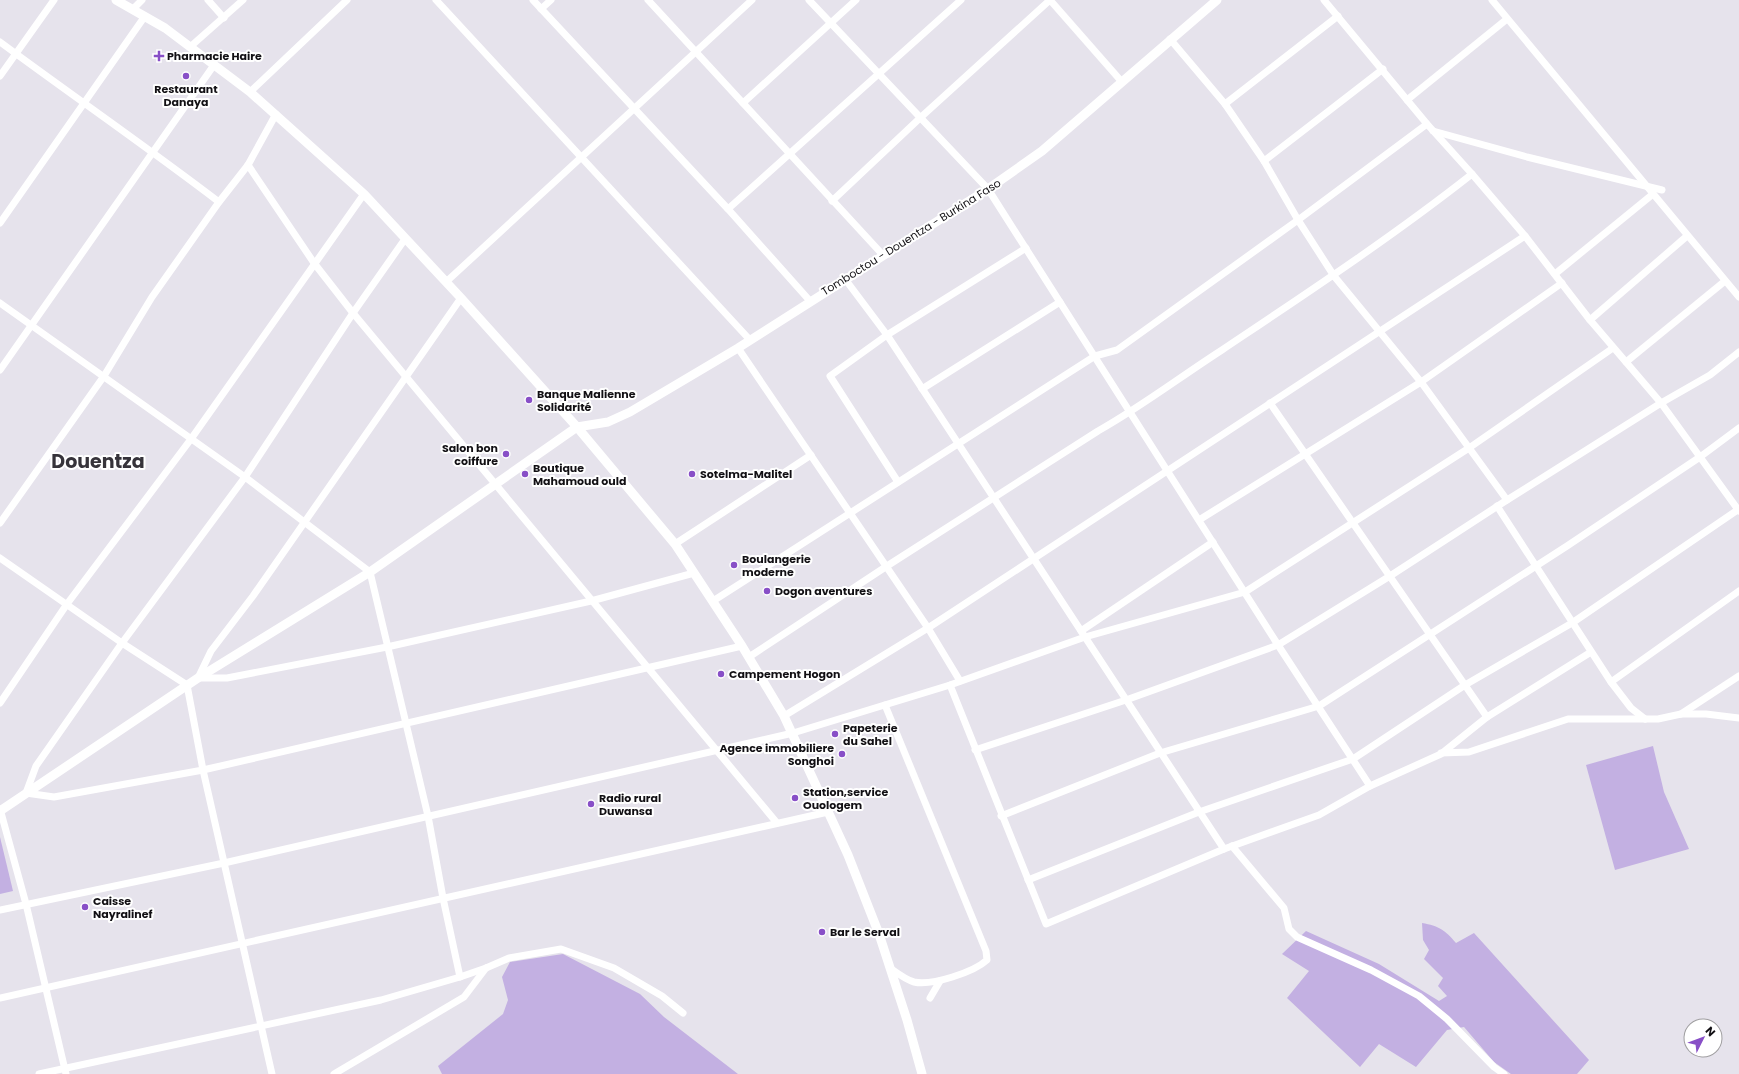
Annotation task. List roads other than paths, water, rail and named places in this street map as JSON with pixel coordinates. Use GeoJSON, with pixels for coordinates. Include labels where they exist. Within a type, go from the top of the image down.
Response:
{"type":"FeatureCollection","features":[{"type":"Feature","properties":{"kind":"main road"},"geometry":{"type":"LineString","coordinates":[[116,0],[165,28],[250,92],[364,194],[461,298],[577,427],[675,544],[749,657],[793,733],[848,855],[876,927],[907,1020],[922,1074]]}},
{"type":"Feature","properties":{"kind":"main road","name":"Tomboctou - Douentza - Burkina Faso"},"geometry":{"type":"LineString","coordinates":[[577,427],[608,422],[630,412],[738,348],[988,189],[1042,151],[1217,0]]}},
{"type":"Feature","properties":{"kind":"main road"},"geometry":{"type":"LineString","coordinates":[[0,810],[187,685],[370,572],[577,427]]}},
{"type":"Feature","properties":{"kind":"street"},"geometry":{"type":"LineString","coordinates":[[0,76],[54,0]]}},
{"type":"Feature","properties":{"kind":"street"},"geometry":{"type":"LineString","coordinates":[[133,9],[142,0]]}},
{"type":"Feature","properties":{"kind":"street"},"geometry":{"type":"LineString","coordinates":[[208,0],[224,18]]}},
{"type":"Feature","properties":{"kind":"street"},"geometry":{"type":"LineString","coordinates":[[190,47],[224,18],[242,0]]}},
{"type":"Feature","properties":{"kind":"street"},"geometry":{"type":"LineString","coordinates":[[250,92],[347,0]]}},
{"type":"Feature","properties":{"kind":"street"},"geometry":{"type":"LineString","coordinates":[[436,0],[750,340]]}},
{"type":"Feature","properties":{"kind":"street"},"geometry":{"type":"LineString","coordinates":[[534,0],[728,209],[810,301]]}},
{"type":"Feature","properties":{"kind":"street"},"geometry":{"type":"LineString","coordinates":[[541,9],[551,0]]}},
{"type":"Feature","properties":{"kind":"street"},"geometry":{"type":"LineString","coordinates":[[446,282],[752,0]]}},
{"type":"Feature","properties":{"kind":"street"},"geometry":{"type":"LineString","coordinates":[[809,0],[988,189],[1246,592],[1278,645],[1370,786]]}},
{"type":"Feature","properties":{"kind":"street"},"geometry":{"type":"LineString","coordinates":[[743,103],[856,0]]}},
{"type":"Feature","properties":{"kind":"street"},"geometry":{"type":"LineString","coordinates":[[728,209],[961,0]]}},
{"type":"Feature","properties":{"kind":"street"},"geometry":{"type":"LineString","coordinates":[[832,201],[920,118],[1050,0],[1122,82]]}},
{"type":"Feature","properties":{"kind":"street"},"geometry":{"type":"LineString","coordinates":[[1028,880],[1199,812],[1353,759],[1465,685],[1572,623],[1739,510],[1661,403],[1590,320],[1525,236],[1427,124],[1324,0]]}},
{"type":"Feature","properties":{"kind":"street"},"geometry":{"type":"LineString","coordinates":[[1492,0],[1739,297]]}},
{"type":"Feature","properties":{"kind":"street"},"geometry":{"type":"LineString","coordinates":[[653,2],[696,52],[883,255]]}},
{"type":"Feature","properties":{"kind":"street"},"geometry":{"type":"LineString","coordinates":[[0,223],[145,16]]}},
{"type":"Feature","properties":{"kind":"street"},"geometry":{"type":"LineString","coordinates":[[1225,104],[1338,16]]}},
{"type":"Feature","properties":{"kind":"street"},"geometry":{"type":"LineString","coordinates":[[1407,100],[1507,19]]}},
{"type":"Feature","properties":{"kind":"street"},"geometry":{"type":"LineString","coordinates":[[1170,39],[1225,104],[1264,162],[1298,220],[1334,276],[1421,382],[1507,500]]}},
{"type":"Feature","properties":{"kind":"street"},"geometry":{"type":"LineString","coordinates":[[0,42],[84,104],[153,152],[219,202]]}},
{"type":"Feature","properties":{"kind":"street"},"geometry":{"type":"LineString","coordinates":[[0,370],[214,65]]}},
{"type":"Feature","properties":{"kind":"street"},"geometry":{"type":"LineString","coordinates":[[1264,162],[1383,70]]}},
{"type":"Feature","properties":{"kind":"street"},"geometry":{"type":"LineString","coordinates":[[0,522],[104,376],[152,297],[219,202],[248,165],[276,114]]}},
{"type":"Feature","properties":{"kind":"street"},"geometry":{"type":"LineString","coordinates":[[713,601],[957,443],[1095,356],[1117,350],[1298,220],[1427,124]]}},
{"type":"Feature","properties":{"kind":"street"},"geometry":{"type":"LineString","coordinates":[[1433,131],[1527,157],[1662,190]]}},
{"type":"Feature","properties":{"kind":"street"},"geometry":{"type":"LineString","coordinates":[[248,165],[314,263],[353,313],[777,823]]}},
{"type":"Feature","properties":{"kind":"street"},"geometry":{"type":"LineString","coordinates":[[749,657],[887,566],[1131,412],[1176,380],[1334,276],[1472,174]]}},
{"type":"Feature","properties":{"kind":"street"},"geometry":{"type":"LineString","coordinates":[[0,703],[67,604],[191,439],[364,194]]}},
{"type":"Feature","properties":{"kind":"street"},"geometry":{"type":"LineString","coordinates":[[1555,274],[1653,194]]}},
{"type":"Feature","properties":{"kind":"street"},"geometry":{"type":"LineString","coordinates":[[784,716],[928,628],[1525,236]]}},
{"type":"Feature","properties":{"kind":"street"},"geometry":{"type":"LineString","coordinates":[[1590,320],[1688,236]]}},
{"type":"Feature","properties":{"kind":"street"},"geometry":{"type":"LineString","coordinates":[[405,239],[353,313],[245,477],[122,643],[36,766],[26,793],[54,798],[203,770],[742,646]]}},
{"type":"Feature","properties":{"kind":"street"},"geometry":{"type":"LineString","coordinates":[[898,482],[830,376],[887,335],[1026,248]]}},
{"type":"Feature","properties":{"kind":"street"},"geometry":{"type":"LineString","coordinates":[[845,279],[887,335],[993,499],[1224,849]]}},
{"type":"Feature","properties":{"kind":"street"},"geometry":{"type":"LineString","coordinates":[[1626,362],[1725,281]]}},
{"type":"Feature","properties":{"kind":"street"},"geometry":{"type":"LineString","coordinates":[[1199,520],[1421,382],[1562,283]]}},
{"type":"Feature","properties":{"kind":"street"},"geometry":{"type":"LineString","coordinates":[[461,298],[253,596],[211,651],[198,678],[226,678],[387,647],[592,601],[694,573]]}},
{"type":"Feature","properties":{"kind":"street"},"geometry":{"type":"LineString","coordinates":[[922,389],[1060,302]]}},
{"type":"Feature","properties":{"kind":"street"},"geometry":{"type":"LineString","coordinates":[[0,303],[245,477],[370,572],[428,816],[443,898],[460,977]]}},
{"type":"Feature","properties":{"kind":"street"},"geometry":{"type":"LineString","coordinates":[[738,348],[887,566],[928,628],[960,681]]}},
{"type":"Feature","properties":{"kind":"street"},"geometry":{"type":"LineString","coordinates":[[0,910],[224,863],[793,733],[950,685],[1083,634],[1246,592],[1469,448],[1613,348]]}},
{"type":"Feature","properties":{"kind":"street"},"geometry":{"type":"LineString","coordinates":[[976,750],[1126,700],[1278,645],[1390,576],[1497,506],[1661,403],[1710,375],[1739,352]]}},
{"type":"Feature","properties":{"kind":"street"},"geometry":{"type":"LineString","coordinates":[[1270,404],[1487,717]]}},
{"type":"Feature","properties":{"kind":"street"},"geometry":{"type":"LineString","coordinates":[[1002,816],[1160,753],[1319,706],[1700,457],[1739,428]]}},
{"type":"Feature","properties":{"kind":"street"},"geometry":{"type":"LineString","coordinates":[[675,544],[811,455]]}},
{"type":"Feature","properties":{"kind":"street"},"geometry":{"type":"LineString","coordinates":[[1497,506],[1611,682],[1631,708],[1645,719]]}},
{"type":"Feature","properties":{"kind":"street"},"geometry":{"type":"LineString","coordinates":[[1083,634],[1213,542]]}},
{"type":"Feature","properties":{"kind":"street"},"geometry":{"type":"LineString","coordinates":[[0,558],[122,643],[187,685],[203,770],[272,1074]]}},
{"type":"Feature","properties":{"kind":"street"},"geometry":{"type":"LineString","coordinates":[[1611,682],[1739,591]]}},
{"type":"Feature","properties":{"kind":"street"},"geometry":{"type":"LineString","coordinates":[[950,685],[1046,924],[1224,849],[1319,815],[1370,786],[1441,754],[1487,717],[1591,652]]}},
{"type":"Feature","properties":{"kind":"street"},"geometry":{"type":"LineString","coordinates":[[1681,714],[1739,676]]}},
{"type":"Feature","properties":{"kind":"street"},"geometry":{"type":"LineString","coordinates":[[885,705],[986,951],[987,960],[981,966],[940,981],[922,983],[912,982],[890,968]]}},
{"type":"Feature","properties":{"kind":"street"},"geometry":{"type":"LineString","coordinates":[[1441,754],[1469,752],[1568,719],[1658,719],[1681,714],[1706,714],[1739,718]]}},
{"type":"Feature","properties":{"kind":"street"},"geometry":{"type":"LineString","coordinates":[[0,810],[26,904],[66,1071]]}},
{"type":"Feature","properties":{"kind":"street"},"geometry":{"type":"LineString","coordinates":[[0,998],[828,812]]}},
{"type":"Feature","properties":{"kind":"street"},"geometry":{"type":"LineString","coordinates":[[1232,846],[1284,908],[1289,929],[1297,936],[1371,970],[1419,996],[1447,1019],[1494,1067],[1504,1074]]}},
{"type":"Feature","properties":{"kind":"street"},"geometry":{"type":"LineString","coordinates":[[39,1074],[66,1071],[261,1025],[381,1000],[460,977],[509,958],[561,949],[614,968],[662,996],[683,1013]]}},
{"type":"Feature","properties":{"kind":"street"},"geometry":{"type":"LineString","coordinates":[[334,1074],[464,997],[486,968]]}},
{"type":"Feature","properties":{"kind":"street"},"geometry":{"type":"LineString","coordinates":[[930,998],[940,981]]}},
{"type":"Feature","properties":{"kind":"place","name":"Pharmacie Haire"},"geometry":{"type":"Point","coordinates":[159,56]}},
{"type":"Feature","properties":{"kind":"place","name":"Restaurant Danaya"},"geometry":{"type":"Point","coordinates":[186,76]}},
{"type":"Feature","properties":{"kind":"place","name":"Banque Malienne Solidarité"},"geometry":{"type":"Point","coordinates":[529,400]}},
{"type":"Feature","properties":{"kind":"place","name":"Salon bon coiffure"},"geometry":{"type":"Point","coordinates":[506,454]}},
{"type":"Feature","properties":{"kind":"place","name":"Boutique Mahamoud ould"},"geometry":{"type":"Point","coordinates":[525,474]}},
{"type":"Feature","properties":{"kind":"place","name":"Sotelma-Malitel"},"geometry":{"type":"Point","coordinates":[692,474]}},
{"type":"Feature","properties":{"kind":"place","name":"Boulangerie moderne"},"geometry":{"type":"Point","coordinates":[734,565]}},
{"type":"Feature","properties":{"kind":"place","name":"Dogon aventures"},"geometry":{"type":"Point","coordinates":[767,591]}},
{"type":"Feature","properties":{"kind":"place","name":"Campement Hogon"},"geometry":{"type":"Point","coordinates":[721,674]}},
{"type":"Feature","properties":{"kind":"place","name":"Papeterie du Sahel"},"geometry":{"type":"Point","coordinates":[835,734]}},
{"type":"Feature","properties":{"kind":"place","name":"Agence immobiliere Songhoi"},"geometry":{"type":"Point","coordinates":[842,754]}},
{"type":"Feature","properties":{"kind":"place","name":"Station,service Ouologem"},"geometry":{"type":"Point","coordinates":[795,798]}},
{"type":"Feature","properties":{"kind":"place","name":"Radio rural Duwansa"},"geometry":{"type":"Point","coordinates":[591,804]}},
{"type":"Feature","properties":{"kind":"place","name":"Caisse Nayralinef"},"geometry":{"type":"Point","coordinates":[85,907]}},
{"type":"Feature","properties":{"kind":"place","name":"Bar le Serval"},"geometry":{"type":"Point","coordinates":[822,932]}},
{"type":"Feature","properties":{"kind":"district","name":"Douentza"},"geometry":{"type":"Point","coordinates":[98,461]}}]}
